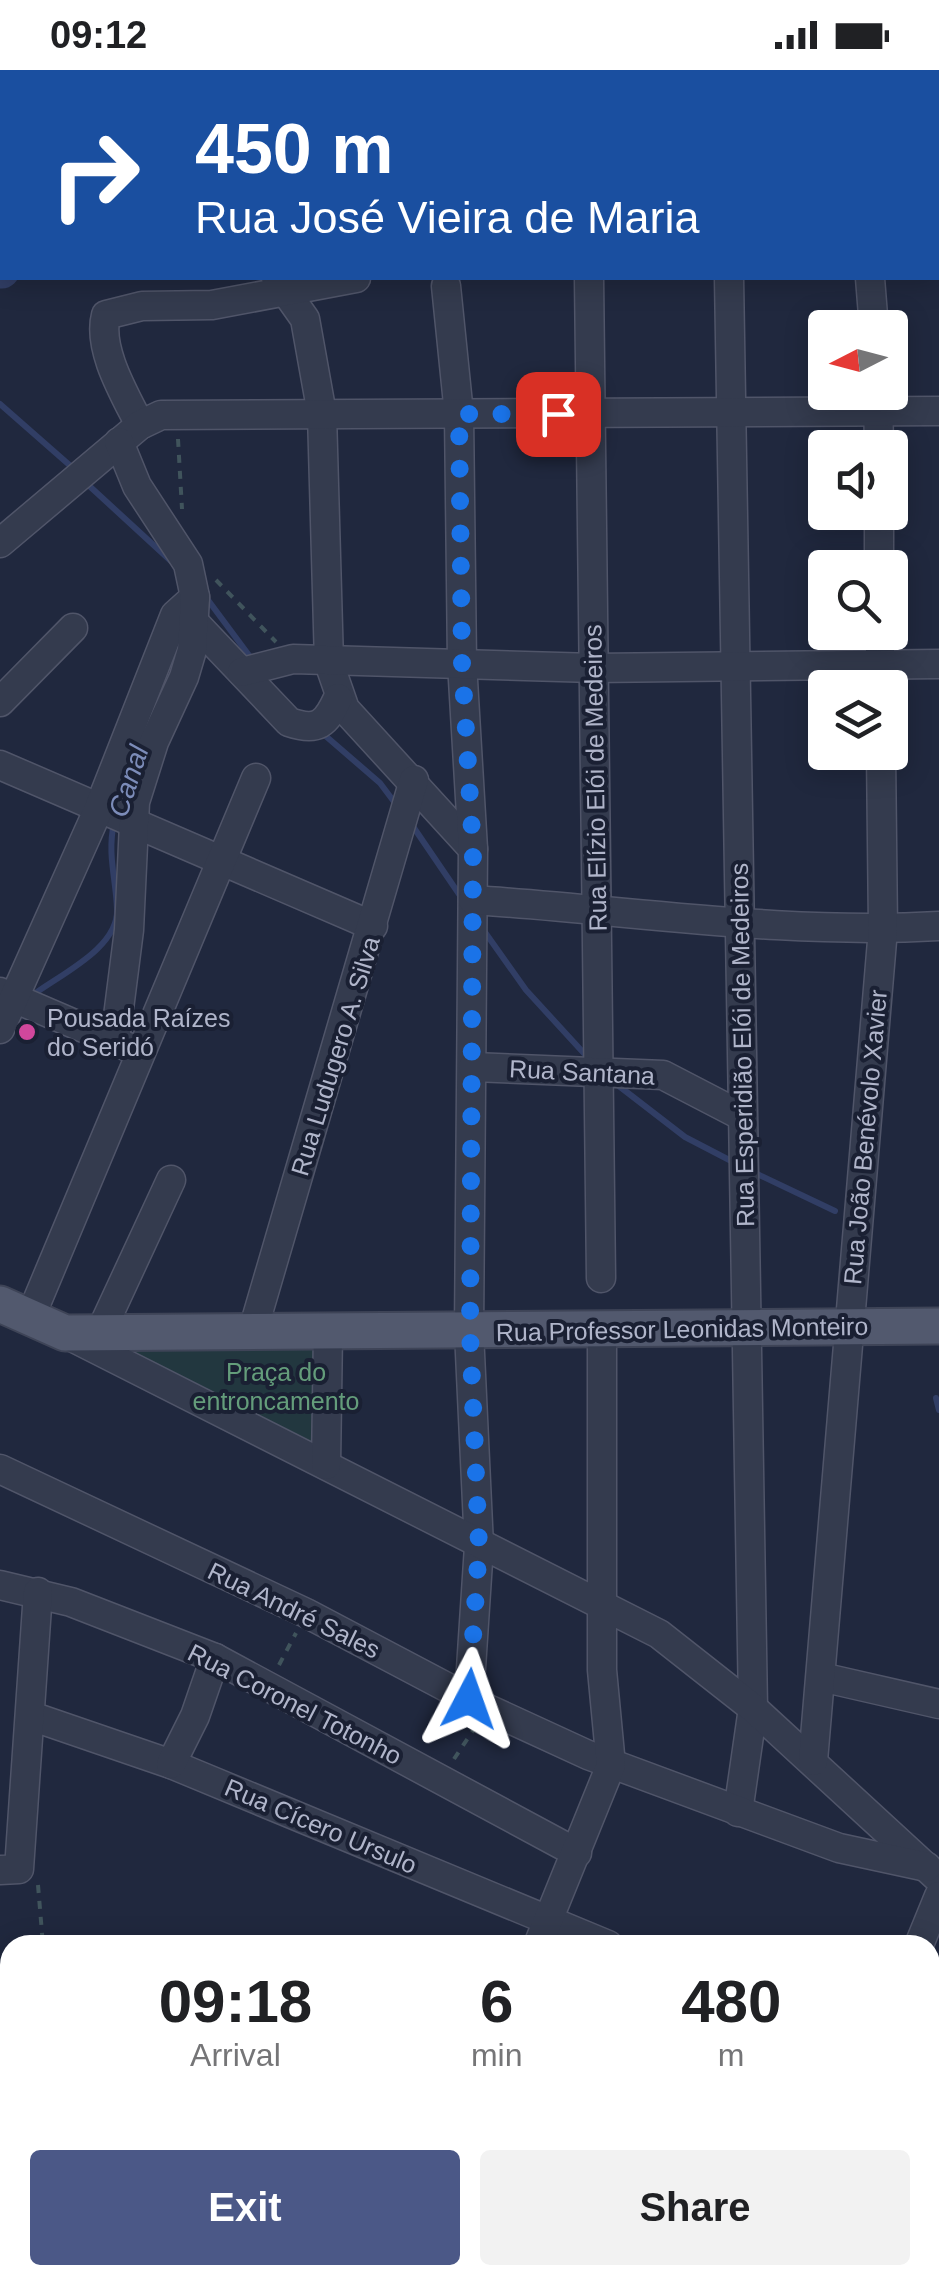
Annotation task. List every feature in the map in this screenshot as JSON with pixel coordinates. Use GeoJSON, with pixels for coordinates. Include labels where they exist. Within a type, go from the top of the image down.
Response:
{"type":"FeatureCollection","features":[{"type":"Feature","properties":{"kind":"main road"},"geometry":{"type":"LineString","coordinates":[[15,1311],[65,1333]]}},
{"type":"Feature","properties":{"kind":"main road","name":"Rua Professor Leonidas Monteiro"},"geometry":{"type":"LineString","coordinates":[[65,1333],[939,1326]]}},
{"type":"Feature","properties":{"kind":"street"},"geometry":{"type":"LineString","coordinates":[[331,280],[282,284],[212,304],[142,306],[106,315],[106,339],[130,434],[138,486],[188,564],[200,598],[242,672],[272,707],[302,726],[327,722],[338,698]]}},
{"type":"Feature","properties":{"kind":"street"},"geometry":{"type":"LineString","coordinates":[[445,280],[459,414],[462,663],[473,849],[470,1332],[479,1546],[478,1704]]}},
{"type":"Feature","properties":{"kind":"street","name":"Rua Elízio Elói de Medeiros"},"geometry":{"type":"LineString","coordinates":[[588,280],[600,1278]]}},
{"type":"Feature","properties":{"kind":"street","name":"Rua Esperidião Elói de Medeiros"},"geometry":{"type":"LineString","coordinates":[[729,280],[753,1708],[738,1812]]}},
{"type":"Feature","properties":{"kind":"street"},"geometry":{"type":"LineString","coordinates":[[870,280],[873,310]]}},
{"type":"Feature","properties":{"kind":"street"},"geometry":{"type":"LineString","coordinates":[[282,284],[310,337],[322,414],[329,663],[338,698],[473,849]]}},
{"type":"Feature","properties":{"kind":"street"},"geometry":{"type":"LineString","coordinates":[[908,406],[939,411]]}},
{"type":"Feature","properties":{"kind":"street"},"geometry":{"type":"LineString","coordinates":[[3,537],[130,434],[161,415],[591,414],[808,407]]}},
{"type":"Feature","properties":{"kind":"street"},"geometry":{"type":"LineString","coordinates":[[0,1028],[7,995],[99,808],[175,615],[200,598]]}},
{"type":"Feature","properties":{"kind":"street"},"geometry":{"type":"LineString","coordinates":[[116,1040],[129,930],[132,822],[142,776],[184,677],[200,598]]}},
{"type":"Feature","properties":{"kind":"street"},"geometry":{"type":"LineString","coordinates":[[0,702],[73,628]]}},
{"type":"Feature","properties":{"kind":"street"},"geometry":{"type":"LineString","coordinates":[[242,672],[293,660],[594,668],[737,666],[808,671]]}},
{"type":"Feature","properties":{"kind":"street"},"geometry":{"type":"LineString","coordinates":[[908,670],[939,664]]}},
{"type":"Feature","properties":{"kind":"street"},"geometry":{"type":"LineString","coordinates":[[0,765],[373,926]]}},
{"type":"Feature","properties":{"kind":"street","name":"Rua João Benévolo Xavier"},"geometry":{"type":"LineString","coordinates":[[813,1761],[884,930],[881,770]]}},
{"type":"Feature","properties":{"kind":"street"},"geometry":{"type":"LineString","coordinates":[[15,1311],[143,1054],[256,778]]}},
{"type":"Feature","properties":{"kind":"street","name":"Rua Ludugero A. Silva"},"geometry":{"type":"LineString","coordinates":[[253,1330],[414,780]]}},
{"type":"Feature","properties":{"kind":"street"},"geometry":{"type":"LineString","coordinates":[[472,900],[741,924],[884,930],[939,926]]}},
{"type":"Feature","properties":{"kind":"street"},"geometry":{"type":"LineString","coordinates":[[7,995],[143,1054]]}},
{"type":"Feature","properties":{"kind":"street","name":"Rua Santana"},"geometry":{"type":"LineString","coordinates":[[472,1067],[663,1076],[742,1116]]}},
{"type":"Feature","properties":{"kind":"street"},"geometry":{"type":"LineString","coordinates":[[100,1332],[171,1180]]}},
{"type":"Feature","properties":{"kind":"street"},"geometry":{"type":"LineString","coordinates":[[542,1932],[612,1765],[602,1670],[602,1329]]}},
{"type":"Feature","properties":{"kind":"street"},"geometry":{"type":"LineString","coordinates":[[326,1464],[328,1332]]}},
{"type":"Feature","properties":{"kind":"street"},"geometry":{"type":"LineString","coordinates":[[65,1333],[659,1634],[753,1708],[933,1873]]}},
{"type":"Feature","properties":{"kind":"street","name":"Rua André Sales"},"geometry":{"type":"LineString","coordinates":[[0,1470],[306,1614],[478,1704],[612,1765],[839,1848],[933,1873]]}},
{"type":"Feature","properties":{"kind":"street","name":"Rua Coronel Totonho"},"geometry":{"type":"LineString","coordinates":[[0,1585],[38,1592],[215,1658],[577,1853]]}},
{"type":"Feature","properties":{"kind":"street"},"geometry":{"type":"LineString","coordinates":[[10,1869],[31,1716],[38,1592]]}},
{"type":"Feature","properties":{"kind":"street"},"geometry":{"type":"LineString","coordinates":[[171,1764],[195,1716],[215,1658]]}},
{"type":"Feature","properties":{"kind":"street"},"geometry":{"type":"LineString","coordinates":[[821,1678],[939,1704]]}},
{"type":"Feature","properties":{"kind":"street","name":"Rua Cícero Ursulo"},"geometry":{"type":"LineString","coordinates":[[31,1716],[171,1764],[542,1932]]}},
{"type":"Feature","properties":{"kind":"street"},"geometry":{"type":"LineString","coordinates":[[923,1935],[939,1896]]}},
{"type":"Feature","properties":{"kind":"path"},"geometry":{"type":"LineString","coordinates":[[177,415],[182,509]]}},
{"type":"Feature","properties":{"kind":"path"},"geometry":{"type":"LineString","coordinates":[[200,598],[293,660]]}},
{"type":"Feature","properties":{"kind":"path"},"geometry":{"type":"LineString","coordinates":[[268,1687],[306,1614]]}},
{"type":"Feature","properties":{"kind":"path"},"geometry":{"type":"LineString","coordinates":[[440,1780],[478,1704]]}},
{"type":"Feature","properties":{"kind":"path"},"geometry":{"type":"LineString","coordinates":[[10,1869],[36,1881],[43,1935]]}},
{"type":"Feature","properties":{"kind":"green space","name":"Praça do entroncamento"},"geometry":{"type":"Polygon","coordinates":[[[117,1348],[318,1348],[312,1447],[117,1348]]]}},
{"type":"Feature","properties":{"kind":"waterway","name":"Canal"},"geometry":{"type":"LineString","coordinates":[[0,404],[74,469]]}},
{"type":"Feature","properties":{"kind":"waterway","name":"Canal"},"geometry":{"type":"LineString","coordinates":[[85,482],[172,562]]}},
{"type":"Feature","properties":{"kind":"waterway"},"geometry":{"type":"LineString","coordinates":[[205,596],[254,662]]}},
{"type":"Feature","properties":{"kind":"waterway","name":"Canal"},"geometry":{"type":"LineString","coordinates":[[147,726],[158,696]]}},
{"type":"Feature","properties":{"kind":"waterway"},"geometry":{"type":"LineString","coordinates":[[321,732],[380,783],[398,807]]}},
{"type":"Feature","properties":{"kind":"waterway","name":"Canal"},"geometry":{"type":"LineString","coordinates":[[33,995],[86,959],[115,923],[111,845],[114,823]]}},
{"type":"Feature","properties":{"kind":"waterway"},"geometry":{"type":"LineString","coordinates":[[412,825],[461,897]]}},
{"type":"Feature","properties":{"kind":"waterway"},"geometry":{"type":"LineString","coordinates":[[482,928],[526,990],[591,1061]]}},
{"type":"Feature","properties":{"kind":"waterway"},"geometry":{"type":"LineString","coordinates":[[615,1083],[685,1137],[737,1164]]}},
{"type":"Feature","properties":{"kind":"waterway"},"geometry":{"type":"LineString","coordinates":[[753,1172],[835,1211]]}},
{"type":"Feature","properties":{"kind":"waterway"},"geometry":{"type":"LineString","coordinates":[[936,1398],[939,1410]]}},
{"type":"Feature","properties":{"kind":"place","name":"Pousada Raízes do Seridó"},"geometry":{"type":"Point","coordinates":[27,1032]}},
{"type":"Feature","properties":{"kind":"route"},"geometry":{"type":"LineString","coordinates":[[469,1699],[479,1546],[470,1332],[473,849],[462,663],[459,414],[558,414]]}}]}
